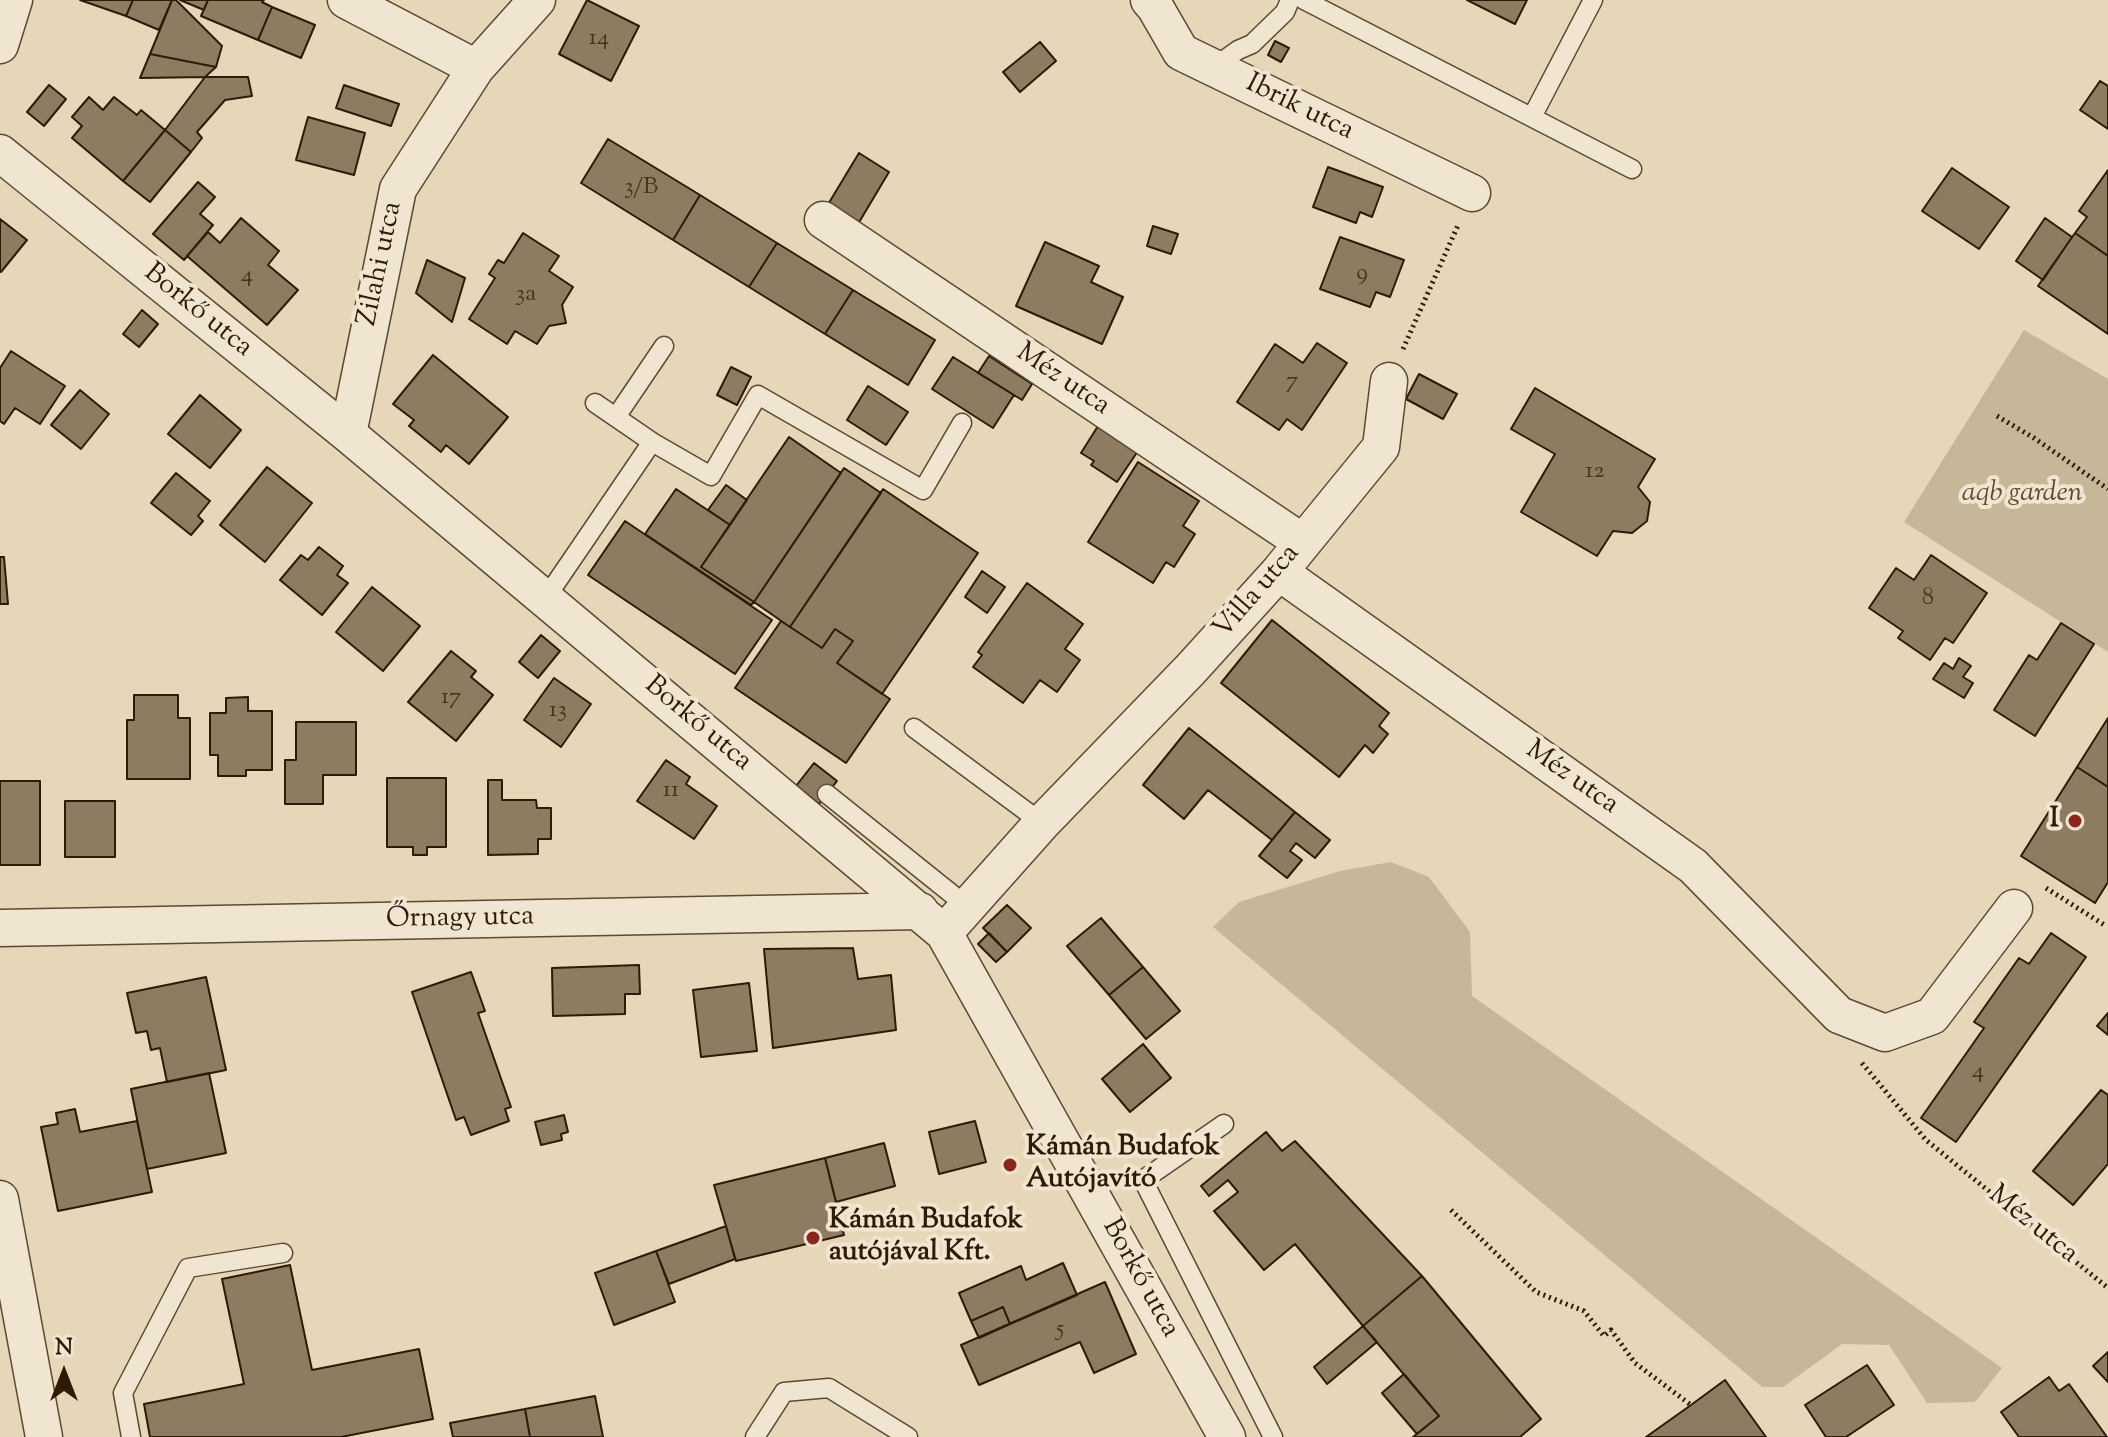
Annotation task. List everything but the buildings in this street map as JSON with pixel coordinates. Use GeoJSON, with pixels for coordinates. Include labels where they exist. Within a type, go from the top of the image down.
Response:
{"type":"FeatureCollection","features":[{"type":"Feature","properties":{"kind":"street"},"geometry":{"type":"LineString","coordinates":[[0,45],[14,0]]}},
{"type":"Feature","properties":{"kind":"street"},"geometry":{"type":"LineString","coordinates":[[346,0],[476,68],[537,0]]}},
{"type":"Feature","properties":{"kind":"street","name":"Ibrik utca"},"geometry":{"type":"LineString","coordinates":[[1149,0],[1181,52],[1472,193]]}},
{"type":"Feature","properties":{"kind":"street","name":"Zilahi utca"},"geometry":{"type":"LineString","coordinates":[[348,434],[398,189],[476,68]]}},
{"type":"Feature","properties":{"kind":"street","name":"Borkő utca"},"geometry":{"type":"LineString","coordinates":[[0,153],[348,434],[932,922],[1227,1437]]}},
{"type":"Feature","properties":{"kind":"street","name":"Méz utca"},"geometry":{"type":"LineString","coordinates":[[823,220],[1302,542]]}},
{"type":"Feature","properties":{"kind":"street","name":"Villa utca"},"geometry":{"type":"LineString","coordinates":[[932,922],[968,907],[1042,823],[1190,670],[1279,572],[1381,447],[1389,381]]}},
{"type":"Feature","properties":{"kind":"street","name":"Méz utca"},"geometry":{"type":"LineString","coordinates":[[1279,572],[1693,866],[1839,1015],[1885,1033],[1932,1016],[2014,908]]}},
{"type":"Feature","properties":{"kind":"street","name":"Őrnagy utca"},"geometry":{"type":"LineString","coordinates":[[0,928],[932,922]]}},
{"type":"Feature","properties":{"kind":"street"},"geometry":{"type":"LineString","coordinates":[[0,1199],[11,1319],[44,1437]]}},
{"type":"Feature","properties":{"kind":"lane"},"geometry":{"type":"LineString","coordinates":[[1213,68],[1252,44],[1285,12],[1290,0]]}},
{"type":"Feature","properties":{"kind":"lane"},"geometry":{"type":"LineString","coordinates":[[1304,0],[1632,169]]}},
{"type":"Feature","properties":{"kind":"lane"},"geometry":{"type":"LineString","coordinates":[[1532,117],[1593,0]]}},
{"type":"Feature","properties":{"kind":"lane"},"geometry":{"type":"LineString","coordinates":[[616,417],[664,346]]}},
{"type":"Feature","properties":{"kind":"lane"},"geometry":{"type":"LineString","coordinates":[[595,403],[652,442],[711,476],[758,395],[923,490],[962,423]]}},
{"type":"Feature","properties":{"kind":"lane"},"geometry":{"type":"LineString","coordinates":[[545,599],[652,442]]}},
{"type":"Feature","properties":{"kind":"lane"},"geometry":{"type":"LineString","coordinates":[[914,728],[1042,823]]}},
{"type":"Feature","properties":{"kind":"lane"},"geometry":{"type":"LineString","coordinates":[[827,794],[968,907]]}},
{"type":"Feature","properties":{"kind":"lane"},"geometry":{"type":"LineString","coordinates":[[1224,1124],[1143,1180],[1273,1437]]}},
{"type":"Feature","properties":{"kind":"lane"},"geometry":{"type":"LineString","coordinates":[[131,1437],[123,1393],[188,1268],[283,1253]]}},
{"type":"Feature","properties":{"kind":"lane"},"geometry":{"type":"LineString","coordinates":[[755,1437],[784,1392],[829,1388],[908,1437]]}},
{"type":"Feature","properties":{"kind":"path"},"geometry":{"type":"LineString","coordinates":[[1389,381],[1472,193]]}},
{"type":"Feature","properties":{"kind":"path"},"geometry":{"type":"LineString","coordinates":[[1997,416],[2108,489]]}},
{"type":"Feature","properties":{"kind":"path"},"geometry":{"type":"LineString","coordinates":[[2045,887],[2106,926]]}},
{"type":"Feature","properties":{"kind":"path","name":"Méz utca"},"geometry":{"type":"LineString","coordinates":[[1839,1015],[1864,1067],[1926,1140],[2108,1288]]}},
{"type":"Feature","properties":{"kind":"path"},"geometry":{"type":"LineString","coordinates":[[1451,1210],[1536,1292],[1584,1311],[1604,1336],[1611,1330],[1635,1363],[1691,1405]]}},
{"type":"Feature","properties":{"kind":"green space","name":"aqb garden"},"geometry":{"type":"Polygon","coordinates":[[[2024,330],[2108,379],[2108,652],[1904,522],[2024,330]]]}},
{"type":"Feature","properties":{"kind":"green space"},"geometry":{"type":"Polygon","coordinates":[[[1391,862],[1429,877],[1470,932],[1472,996],[2002,1368],[1975,1402],[1927,1403],[1889,1345],[1842,1344],[1783,1387],[1762,1387],[1213,927],[1239,902],[1340,871],[1391,862]]]}},
{"type":"Feature","properties":{"kind":"place","name":"I"},"geometry":{"type":"Point","coordinates":[2075,821]}},
{"type":"Feature","properties":{"kind":"place","name":"Kámán Budafok Autójavító"},"geometry":{"type":"Point","coordinates":[1010,1165]}},
{"type":"Feature","properties":{"kind":"place","name":"Kámán Budafok autójával Kft."},"geometry":{"type":"Point","coordinates":[813,1238]}}]}
